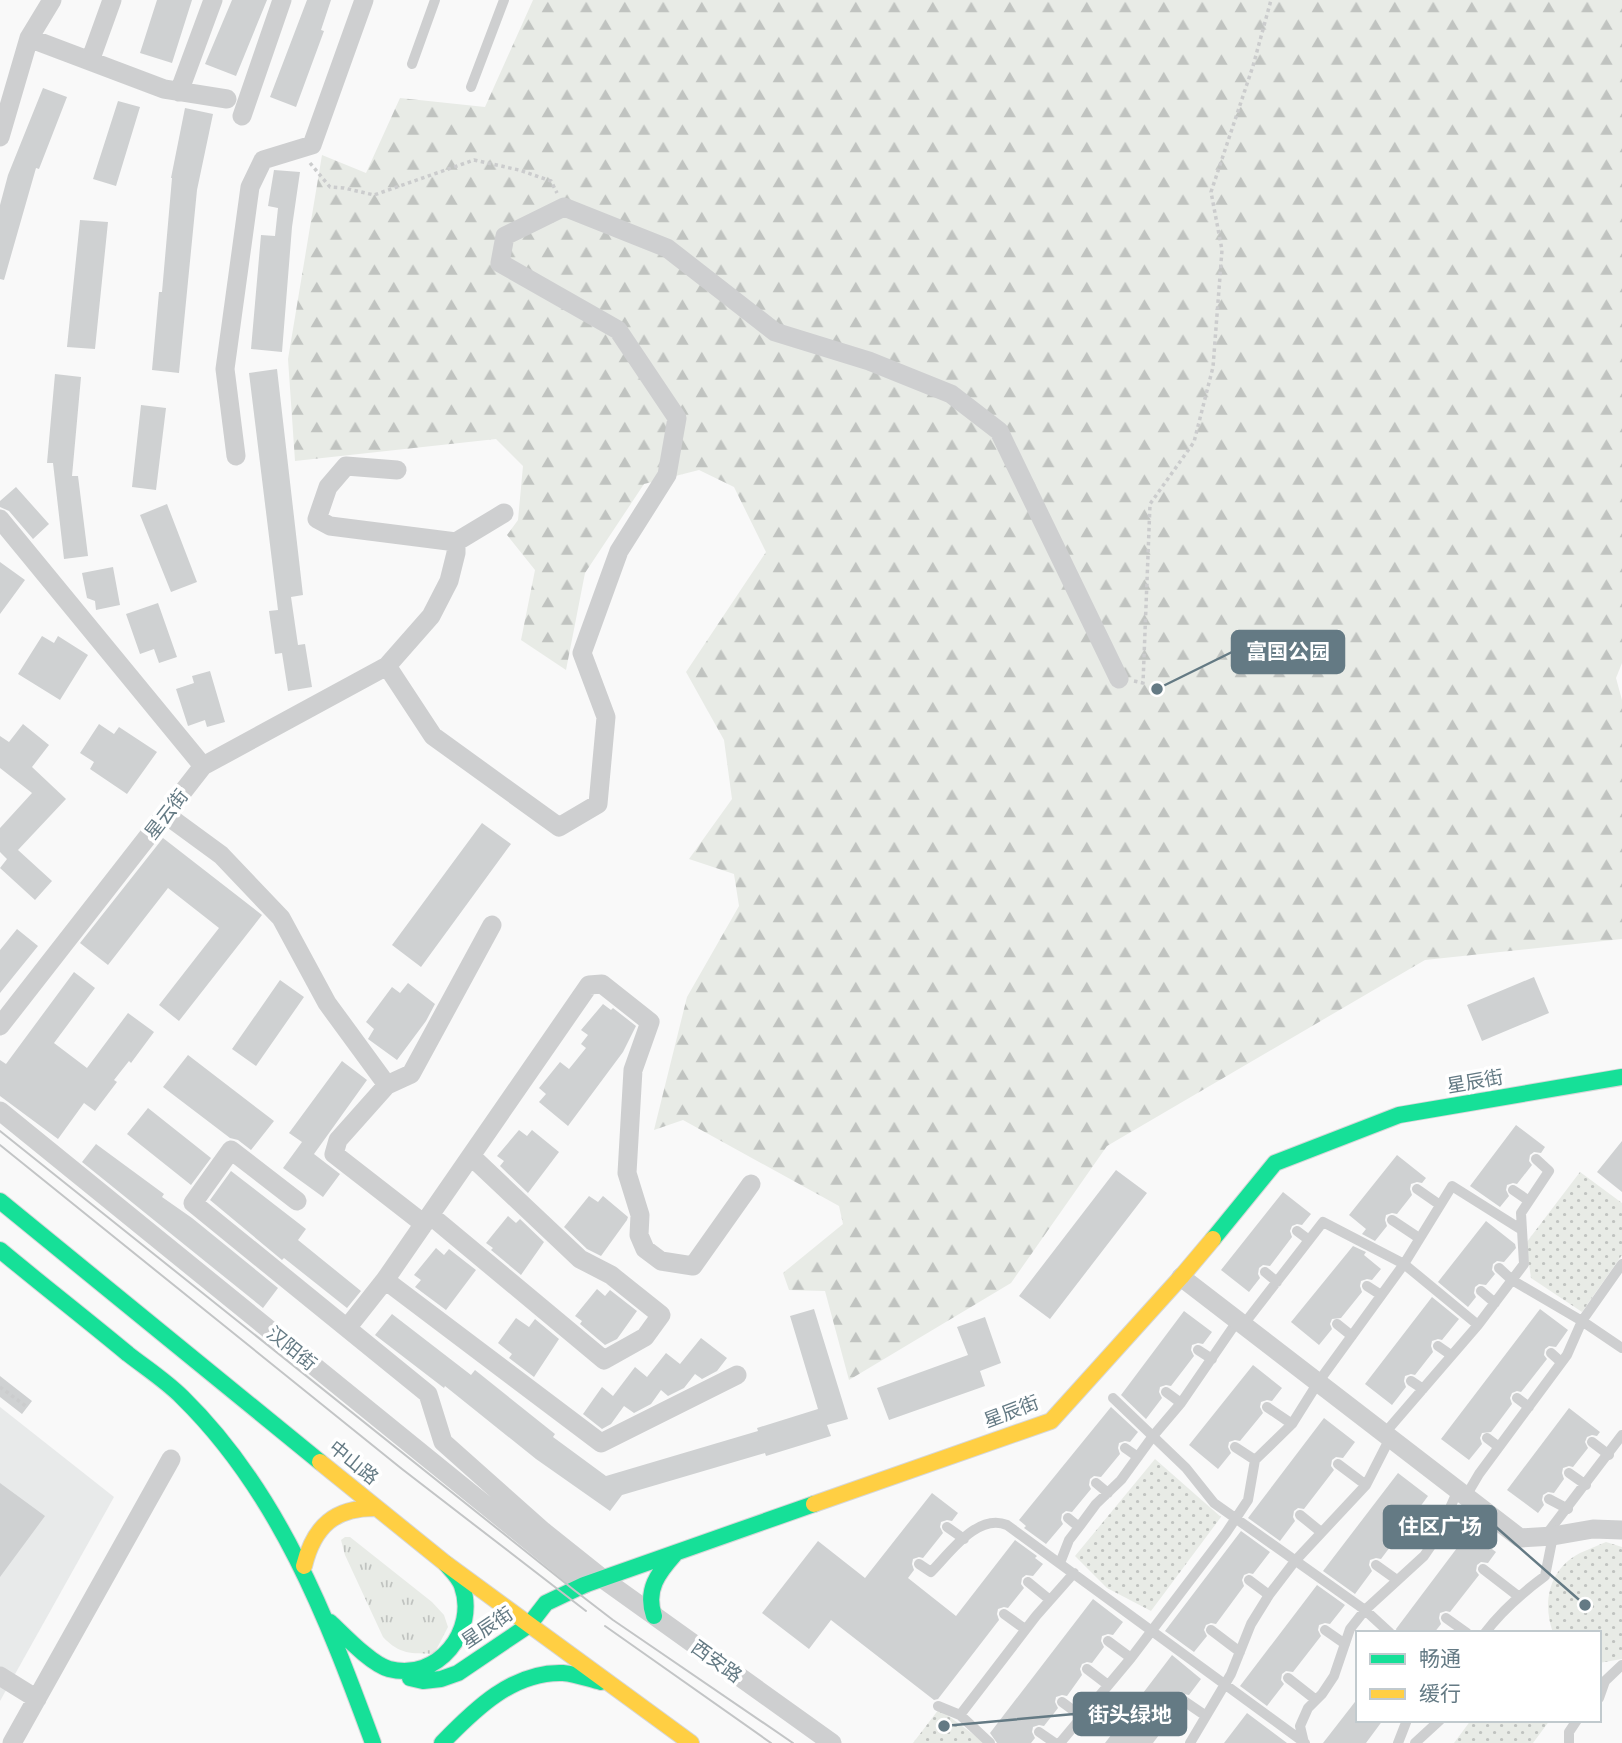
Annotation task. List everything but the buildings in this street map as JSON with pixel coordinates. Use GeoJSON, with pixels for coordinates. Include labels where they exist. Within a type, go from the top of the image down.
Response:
{"type":"FeatureCollection","features":[{"type":"Feature","properties":{"kind":"main road","name":"星辰街"},"geometry":{"type":"LineString","coordinates":[[387,1668],[405,1677],[423,1681],[440,1679],[458,1672],[530,1625],[546,1603],[594,1582],[1051,1421],[1181,1277],[1275,1163],[1399,1115],[1622,1077]]}},
{"type":"Feature","properties":{"kind":"main road","name":"中山路"},"geometry":{"type":"LineString","coordinates":[[0,1201],[445,1563],[691,1743]]}},
{"type":"Feature","properties":{"kind":"main road"},"geometry":{"type":"LineString","coordinates":[[0,1250],[182,1397],[221,1439],[250,1478],[304,1566],[329,1622],[373,1743]]}},
{"type":"Feature","properties":{"kind":"main road"},"geometry":{"type":"LineString","coordinates":[[304,1566],[307,1550],[329,1521],[344,1511],[360,1506],[377,1508]]}},
{"type":"Feature","properties":{"kind":"main road"},"geometry":{"type":"LineString","coordinates":[[654,1616],[649,1606],[653,1581],[675,1554]]}},
{"type":"Feature","properties":{"kind":"main road"},"geometry":{"type":"LineString","coordinates":[[329,1622],[387,1668],[408,1670],[432,1665],[453,1649],[466,1618],[464,1593],[445,1563]]}},
{"type":"Feature","properties":{"kind":"main road"},"geometry":{"type":"LineString","coordinates":[[500,1603],[546,1603]]}},
{"type":"Feature","properties":{"kind":"main road"},"geometry":{"type":"LineString","coordinates":[[442,1743],[480,1707],[507,1689],[534,1676],[562,1673],[615,1687]]}},
{"type":"Feature","properties":{"kind":"street"},"geometry":{"type":"LineString","coordinates":[[0,137],[29,38],[52,0]]}},
{"type":"Feature","properties":{"kind":"street"},"geometry":{"type":"LineString","coordinates":[[90,61],[112,0]]}},
{"type":"Feature","properties":{"kind":"street"},"geometry":{"type":"LineString","coordinates":[[179,92],[213,0]]}},
{"type":"Feature","properties":{"kind":"street"},"geometry":{"type":"LineString","coordinates":[[242,116],[282,0]]}},
{"type":"Feature","properties":{"kind":"street"},"geometry":{"type":"LineString","coordinates":[[236,456],[225,369],[250,187],[263,160],[312,145],[364,0]]}},
{"type":"Feature","properties":{"kind":"street"},"geometry":{"type":"LineString","coordinates":[[29,38],[164,89],[227,99]]}},
{"type":"Feature","properties":{"kind":"street"},"geometry":{"type":"LineString","coordinates":[[387,666],[433,736],[559,827],[598,804],[606,717],[582,653],[619,551],[667,475],[677,418],[618,330],[500,263],[505,236],[564,207],[667,248],[775,332],[869,360],[951,394],[999,431],[1119,679]]}},
{"type":"Feature","properties":{"kind":"street"},"geometry":{"type":"LineString","coordinates":[[397,470],[346,466],[328,487],[317,519],[330,526],[456,542],[504,513]]}},
{"type":"Feature","properties":{"kind":"street"},"geometry":{"type":"LineString","coordinates":[[0,519],[204,766]]}},
{"type":"Feature","properties":{"kind":"street","name":"星云街"},"geometry":{"type":"LineString","coordinates":[[0,1026],[204,766],[387,666],[431,616],[449,581],[456,542]]}},
{"type":"Feature","properties":{"kind":"street"},"geometry":{"type":"LineString","coordinates":[[165,814],[221,855],[281,918],[327,1003],[387,1085]]}},
{"type":"Feature","properties":{"kind":"street"},"geometry":{"type":"LineString","coordinates":[[471,1156],[580,1259],[611,1275],[661,1315],[645,1337],[604,1360],[427,1219],[334,1154],[338,1140],[387,1085],[411,1074],[492,925]]}},
{"type":"Feature","properties":{"kind":"street"},"geometry":{"type":"LineString","coordinates":[[347,1328],[385,1280],[589,985],[602,984],[650,1022],[633,1070],[627,1173],[640,1215],[639,1235],[645,1249],[661,1261],[693,1266],[751,1184]]}},
{"type":"Feature","properties":{"kind":"street","name":"汉阳街"},"geometry":{"type":"LineString","coordinates":[[0,1111],[594,1582]]}},
{"type":"Feature","properties":{"kind":"street"},"geometry":{"type":"LineString","coordinates":[[297,1201],[231,1150],[193,1203],[428,1394],[443,1442],[543,1531],[594,1582]]}},
{"type":"Feature","properties":{"kind":"street"},"geometry":{"type":"LineString","coordinates":[[1181,1277],[1520,1538],[1549,1537],[1593,1529],[1622,1530]]}},
{"type":"Feature","properties":{"kind":"street"},"geometry":{"type":"LineString","coordinates":[[385,1280],[601,1443],[737,1375]]}},
{"type":"Feature","properties":{"kind":"street"},"geometry":{"type":"LineString","coordinates":[[12,1743],[171,1459]]}},
{"type":"Feature","properties":{"kind":"street","name":"西安路"},"geometry":{"type":"LineString","coordinates":[[594,1582],[654,1616],[832,1743]]}},
{"type":"Feature","properties":{"kind":"street"},"geometry":{"type":"LineString","coordinates":[[0,1676],[37,1699]]}},
{"type":"Feature","properties":{"kind":"lane"},"geometry":{"type":"LineString","coordinates":[[412,64],[435,0]]}},
{"type":"Feature","properties":{"kind":"lane"},"geometry":{"type":"LineString","coordinates":[[471,87],[503,0]]}},
{"type":"Feature","properties":{"kind":"lane"},"geometry":{"type":"LineString","coordinates":[[1190,1743],[1240,1653],[1251,1624],[1269,1595],[1295,1560],[1366,1485],[1387,1436],[1524,1264],[1521,1213],[1549,1171],[1536,1159]]}},
{"type":"Feature","properties":{"kind":"lane"},"geometry":{"type":"LineString","coordinates":[[1039,1732],[1058,1743],[1131,1658],[1236,1519],[1248,1500],[1255,1461],[1292,1423],[1319,1381],[1404,1264],[1452,1186],[1522,1230]]}},
{"type":"Feature","properties":{"kind":"lane"},"geometry":{"type":"LineString","coordinates":[[1417,1189],[1440,1205]]}},
{"type":"Feature","properties":{"kind":"lane"},"geometry":{"type":"LineString","coordinates":[[1513,1189],[1529,1201]]}},
{"type":"Feature","properties":{"kind":"lane"},"geometry":{"type":"LineString","coordinates":[[1392,1220],[1419,1238]]}},
{"type":"Feature","properties":{"kind":"lane"},"geometry":{"type":"LineString","coordinates":[[1060,1563],[1069,1540],[1096,1504],[1121,1480],[1241,1322],[1277,1282],[1324,1222],[1404,1264],[1478,1325]]}},
{"type":"Feature","properties":{"kind":"lane"},"geometry":{"type":"LineString","coordinates":[[1297,1231],[1309,1240]]}},
{"type":"Feature","properties":{"kind":"lane"},"geometry":{"type":"LineString","coordinates":[[1304,1743],[1300,1726],[1308,1708],[1334,1676],[1350,1629],[1365,1610],[1424,1556],[1462,1493],[1479,1474],[1561,1362],[1583,1321],[1622,1265]]}},
{"type":"Feature","properties":{"kind":"lane"},"geometry":{"type":"LineString","coordinates":[[1499,1268],[1513,1280],[1583,1321],[1622,1348]]}},
{"type":"Feature","properties":{"kind":"lane"},"geometry":{"type":"LineString","coordinates":[[1265,1272],[1277,1282]]}},
{"type":"Feature","properties":{"kind":"lane"},"geometry":{"type":"LineString","coordinates":[[1367,1286],[1381,1295]]}},
{"type":"Feature","properties":{"kind":"lane"},"geometry":{"type":"LineString","coordinates":[[1481,1291],[1495,1303]]}},
{"type":"Feature","properties":{"kind":"lane"},"geometry":{"type":"LineString","coordinates":[[1337,1324],[1352,1336]]}},
{"type":"Feature","properties":{"kind":"lane"},"geometry":{"type":"LineString","coordinates":[[1438,1346],[1451,1355]]}},
{"type":"Feature","properties":{"kind":"lane"},"geometry":{"type":"LineString","coordinates":[[1198,1350],[1212,1359]]}},
{"type":"Feature","properties":{"kind":"lane"},"geometry":{"type":"LineString","coordinates":[[1551,1353],[1561,1362]]}},
{"type":"Feature","properties":{"kind":"lane"},"geometry":{"type":"LineString","coordinates":[[1411,1381],[1423,1389]]}},
{"type":"Feature","properties":{"kind":"lane"},"geometry":{"type":"LineString","coordinates":[[1166,1392],[1181,1403]]}},
{"type":"Feature","properties":{"kind":"lane"},"geometry":{"type":"LineString","coordinates":[[1114,1398],[1186,1468],[1213,1503],[1365,1610],[1388,1631]]}},
{"type":"Feature","properties":{"kind":"lane"},"geometry":{"type":"LineString","coordinates":[[1517,1398],[1528,1407]]}},
{"type":"Feature","properties":{"kind":"lane"},"geometry":{"type":"LineString","coordinates":[[1268,1407],[1292,1423]]}},
{"type":"Feature","properties":{"kind":"lane"},"geometry":{"type":"LineString","coordinates":[[1486,1631],[1518,1596],[1545,1576],[1549,1537],[1622,1435]]}},
{"type":"Feature","properties":{"kind":"lane"},"geometry":{"type":"LineString","coordinates":[[1486,1438],[1499,1447]]}},
{"type":"Feature","properties":{"kind":"lane"},"geometry":{"type":"LineString","coordinates":[[1592,1442],[1609,1455]]}},
{"type":"Feature","properties":{"kind":"lane"},"geometry":{"type":"LineString","coordinates":[[1235,1447],[1255,1461]]}},
{"type":"Feature","properties":{"kind":"lane"},"geometry":{"type":"LineString","coordinates":[[1125,1448],[1138,1457]]}},
{"type":"Feature","properties":{"kind":"lane"},"geometry":{"type":"LineString","coordinates":[[1338,1464],[1366,1485]]}},
{"type":"Feature","properties":{"kind":"lane"},"geometry":{"type":"LineString","coordinates":[[1569,1473],[1586,1485]]}},
{"type":"Feature","properties":{"kind":"lane"},"geometry":{"type":"LineString","coordinates":[[1096,1483],[1108,1493]]}},
{"type":"Feature","properties":{"kind":"lane"},"geometry":{"type":"LineString","coordinates":[[1549,1499],[1567,1509]]}},
{"type":"Feature","properties":{"kind":"lane"},"geometry":{"type":"LineString","coordinates":[[1300,1515],[1321,1532]]}},
{"type":"Feature","properties":{"kind":"lane"},"geometry":{"type":"LineString","coordinates":[[1413,1517],[1437,1537]]}},
{"type":"Feature","properties":{"kind":"lane"},"geometry":{"type":"LineString","coordinates":[[1068,1518],[1079,1527]]}},
{"type":"Feature","properties":{"kind":"lane"},"geometry":{"type":"LineString","coordinates":[[919,1563],[931,1572],[974,1529],[988,1522],[1007,1525],[1304,1743]]}},
{"type":"Feature","properties":{"kind":"lane"},"geometry":{"type":"LineString","coordinates":[[947,1527],[964,1539]]}},
{"type":"Feature","properties":{"kind":"lane"},"geometry":{"type":"LineString","coordinates":[[1376,1565],[1397,1580]]}},
{"type":"Feature","properties":{"kind":"lane"},"geometry":{"type":"LineString","coordinates":[[1483,1569],[1518,1596]]}},
{"type":"Feature","properties":{"kind":"lane"},"geometry":{"type":"LineString","coordinates":[[960,1715],[1025,1629],[1074,1573]]}},
{"type":"Feature","properties":{"kind":"lane"},"geometry":{"type":"LineString","coordinates":[[1249,1580],[1269,1595]]}},
{"type":"Feature","properties":{"kind":"lane"},"geometry":{"type":"LineString","coordinates":[[1028,1583],[1050,1600]]}},
{"type":"Feature","properties":{"kind":"lane"},"geometry":{"type":"LineString","coordinates":[[1004,1614],[1025,1629]]}},
{"type":"Feature","properties":{"kind":"lane"},"geometry":{"type":"LineString","coordinates":[[1446,1618],[1464,1631]]}},
{"type":"Feature","properties":{"kind":"lane"},"geometry":{"type":"LineString","coordinates":[[1211,1630],[1240,1653]]}},
{"type":"Feature","properties":{"kind":"lane"},"geometry":{"type":"LineString","coordinates":[[1325,1630],[1345,1644]]}},
{"type":"Feature","properties":{"kind":"lane"},"geometry":{"type":"LineString","coordinates":[[1108,1641],[1131,1658]]}},
{"type":"Feature","properties":{"kind":"lane"},"geometry":{"type":"LineString","coordinates":[[1601,1692],[1605,1681],[1622,1665]]}},
{"type":"Feature","properties":{"kind":"lane"},"geometry":{"type":"LineString","coordinates":[[1087,1669],[1108,1685]]}},
{"type":"Feature","properties":{"kind":"lane"},"geometry":{"type":"LineString","coordinates":[[1288,1678],[1316,1700]]}},
{"type":"Feature","properties":{"kind":"lane"},"geometry":{"type":"LineString","coordinates":[[1184,1701],[1206,1716]]}},
{"type":"Feature","properties":{"kind":"lane"},"geometry":{"type":"LineString","coordinates":[[1062,1702],[1081,1716]]}},
{"type":"Feature","properties":{"kind":"lane"},"geometry":{"type":"LineString","coordinates":[[938,1706],[960,1715],[990,1743]]}},
{"type":"Feature","properties":{"kind":"lane"},"geometry":{"type":"LineString","coordinates":[[1398,1743],[1406,1722]]}},
{"type":"Feature","properties":{"kind":"lane"},"geometry":{"type":"LineString","coordinates":[[1415,1743],[1438,1722]]}},
{"type":"Feature","properties":{"kind":"lane"},"geometry":{"type":"LineString","coordinates":[[1569,1743],[1569,1732],[1576,1722]]}},
{"type":"Feature","properties":{"kind":"path"},"geometry":{"type":"LineString","coordinates":[[1119,679],[1143,683],[1150,504],[1194,442],[1213,367],[1222,250],[1211,192],[1253,66],[1271,0]]}},
{"type":"Feature","properties":{"kind":"path"},"geometry":{"type":"LineString","coordinates":[[299,149],[330,187],[374,195],[474,160],[519,170],[551,181],[564,207]]}},
{"type":"Feature","properties":{"kind":"path"},"geometry":{"type":"LineString","coordinates":[[0,1387],[27,1407]]}},
{"type":"Feature","properties":{"kind":"shaded area"},"geometry":{"type":"Polygon","coordinates":[[[0,1407],[114,1497],[0,1701],[0,1407]]]}},
{"type":"Feature","properties":{"kind":"green space"},"geometry":{"type":"Polygon","coordinates":[[[533,0],[1622,0],[1622,663],[1616,678],[1622,700],[1622,939],[1425,960],[1107,1146],[1011,1283],[849,1380],[825,1291],[789,1290],[783,1273],[843,1224],[839,1206],[683,1120],[654,1130],[687,997],[739,906],[734,874],[689,859],[732,799],[724,740],[686,672],[766,552],[734,487],[699,470],[644,484],[585,573],[566,670],[521,640],[535,570],[507,535],[518,520],[523,466],[496,439],[295,461],[288,359],[322,155],[366,173],[400,98],[485,107],[533,0]]]}},
{"type":"Feature","properties":{"kind":"green space"},"geometry":{"type":"Polygon","coordinates":[[[1580,1172],[1622,1203],[1622,1255],[1582,1312],[1531,1278],[1526,1243],[1580,1172]]]}},
{"type":"Feature","properties":{"kind":"green space"},"geometry":{"type":"Polygon","coordinates":[[[1155,1459],[1221,1517],[1151,1611],[1107,1588],[1075,1556],[1155,1459]]]}},
{"type":"Feature","properties":{"kind":"green space"},"geometry":{"type":"Polygon","coordinates":[[[350,1537],[432,1602],[444,1615],[448,1627],[434,1654],[401,1650],[383,1637],[345,1555],[341,1540],[350,1537]]]}},
{"type":"Feature","properties":{"kind":"green space"},"geometry":{"type":"Polygon","coordinates":[[[1606,1542],[1622,1547],[1622,1659],[1601,1663],[1601,1631],[1552,1631],[1548,1610],[1551,1587],[1561,1568],[1580,1553],[1606,1542]]]}},
{"type":"Feature","properties":{"kind":"green space"},"geometry":{"type":"Polygon","coordinates":[[[939,1709],[985,1743],[913,1743],[939,1709]]]}},
{"type":"Feature","properties":{"kind":"green space"},"geometry":{"type":"Polygon","coordinates":[[[1470,1722],[1549,1722],[1533,1743],[1454,1743],[1470,1722]]]}},
{"type":"Feature","properties":{"kind":"tram line"},"geometry":{"type":"LineString","coordinates":[[0,1131],[574,1590],[613,1620],[793,1743]]}},
{"type":"Feature","properties":{"kind":"tram line"},"geometry":{"type":"LineString","coordinates":[[0,1145],[402,1469],[586,1611]]}},
{"type":"Feature","properties":{"kind":"tram line"},"geometry":{"type":"LineString","coordinates":[[605,1626],[771,1743]]}},
{"type":"Feature","properties":{"kind":"traffic: fast"},"geometry":{"type":"LineString","coordinates":[[1213,1239],[1275,1163],[1399,1115],[1622,1077]]}},
{"type":"Feature","properties":{"kind":"traffic: fast"},"geometry":{"type":"LineString","coordinates":[[0,1201],[320,1462]]}},
{"type":"Feature","properties":{"kind":"traffic: fast"},"geometry":{"type":"LineString","coordinates":[[0,1250],[176,1391],[216,1434],[273,1515],[297,1559],[318,1604],[373,1743]]}},
{"type":"Feature","properties":{"kind":"traffic: fast"},"geometry":{"type":"LineString","coordinates":[[410,1678],[423,1681],[458,1673],[529,1625],[546,1603],[584,1585],[814,1504]]}},
{"type":"Feature","properties":{"kind":"traffic: fast"},"geometry":{"type":"LineString","coordinates":[[654,1616],[652,1590],[663,1568],[675,1554]]}},
{"type":"Feature","properties":{"kind":"traffic: fast"},"geometry":{"type":"LineString","coordinates":[[330,1622],[382,1666],[407,1671],[423,1668],[450,1649],[459,1635],[464,1619],[462,1586],[446,1564]]}},
{"type":"Feature","properties":{"kind":"traffic: fast"},"geometry":{"type":"LineString","coordinates":[[442,1743],[481,1706],[528,1678],[563,1673],[601,1682]]}},
{"type":"Feature","properties":{"kind":"traffic: slow"},"geometry":{"type":"LineString","coordinates":[[814,1504],[1051,1421],[1213,1239]]}},
{"type":"Feature","properties":{"kind":"traffic: slow"},"geometry":{"type":"LineString","coordinates":[[320,1462],[445,1563],[691,1743]]}},
{"type":"Feature","properties":{"kind":"traffic: slow"},"geometry":{"type":"LineString","coordinates":[[304,1566],[314,1540],[328,1522],[349,1511],[377,1508]]}},
{"type":"Feature","properties":{"kind":"place","name":"富国公园"},"geometry":{"type":"Point","coordinates":[1157,689]}},
{"type":"Feature","properties":{"kind":"place","name":"住区广场"},"geometry":{"type":"Point","coordinates":[1585,1605]}},
{"type":"Feature","properties":{"kind":"place","name":"街头绿地"},"geometry":{"type":"Point","coordinates":[944,1726]}}]}
